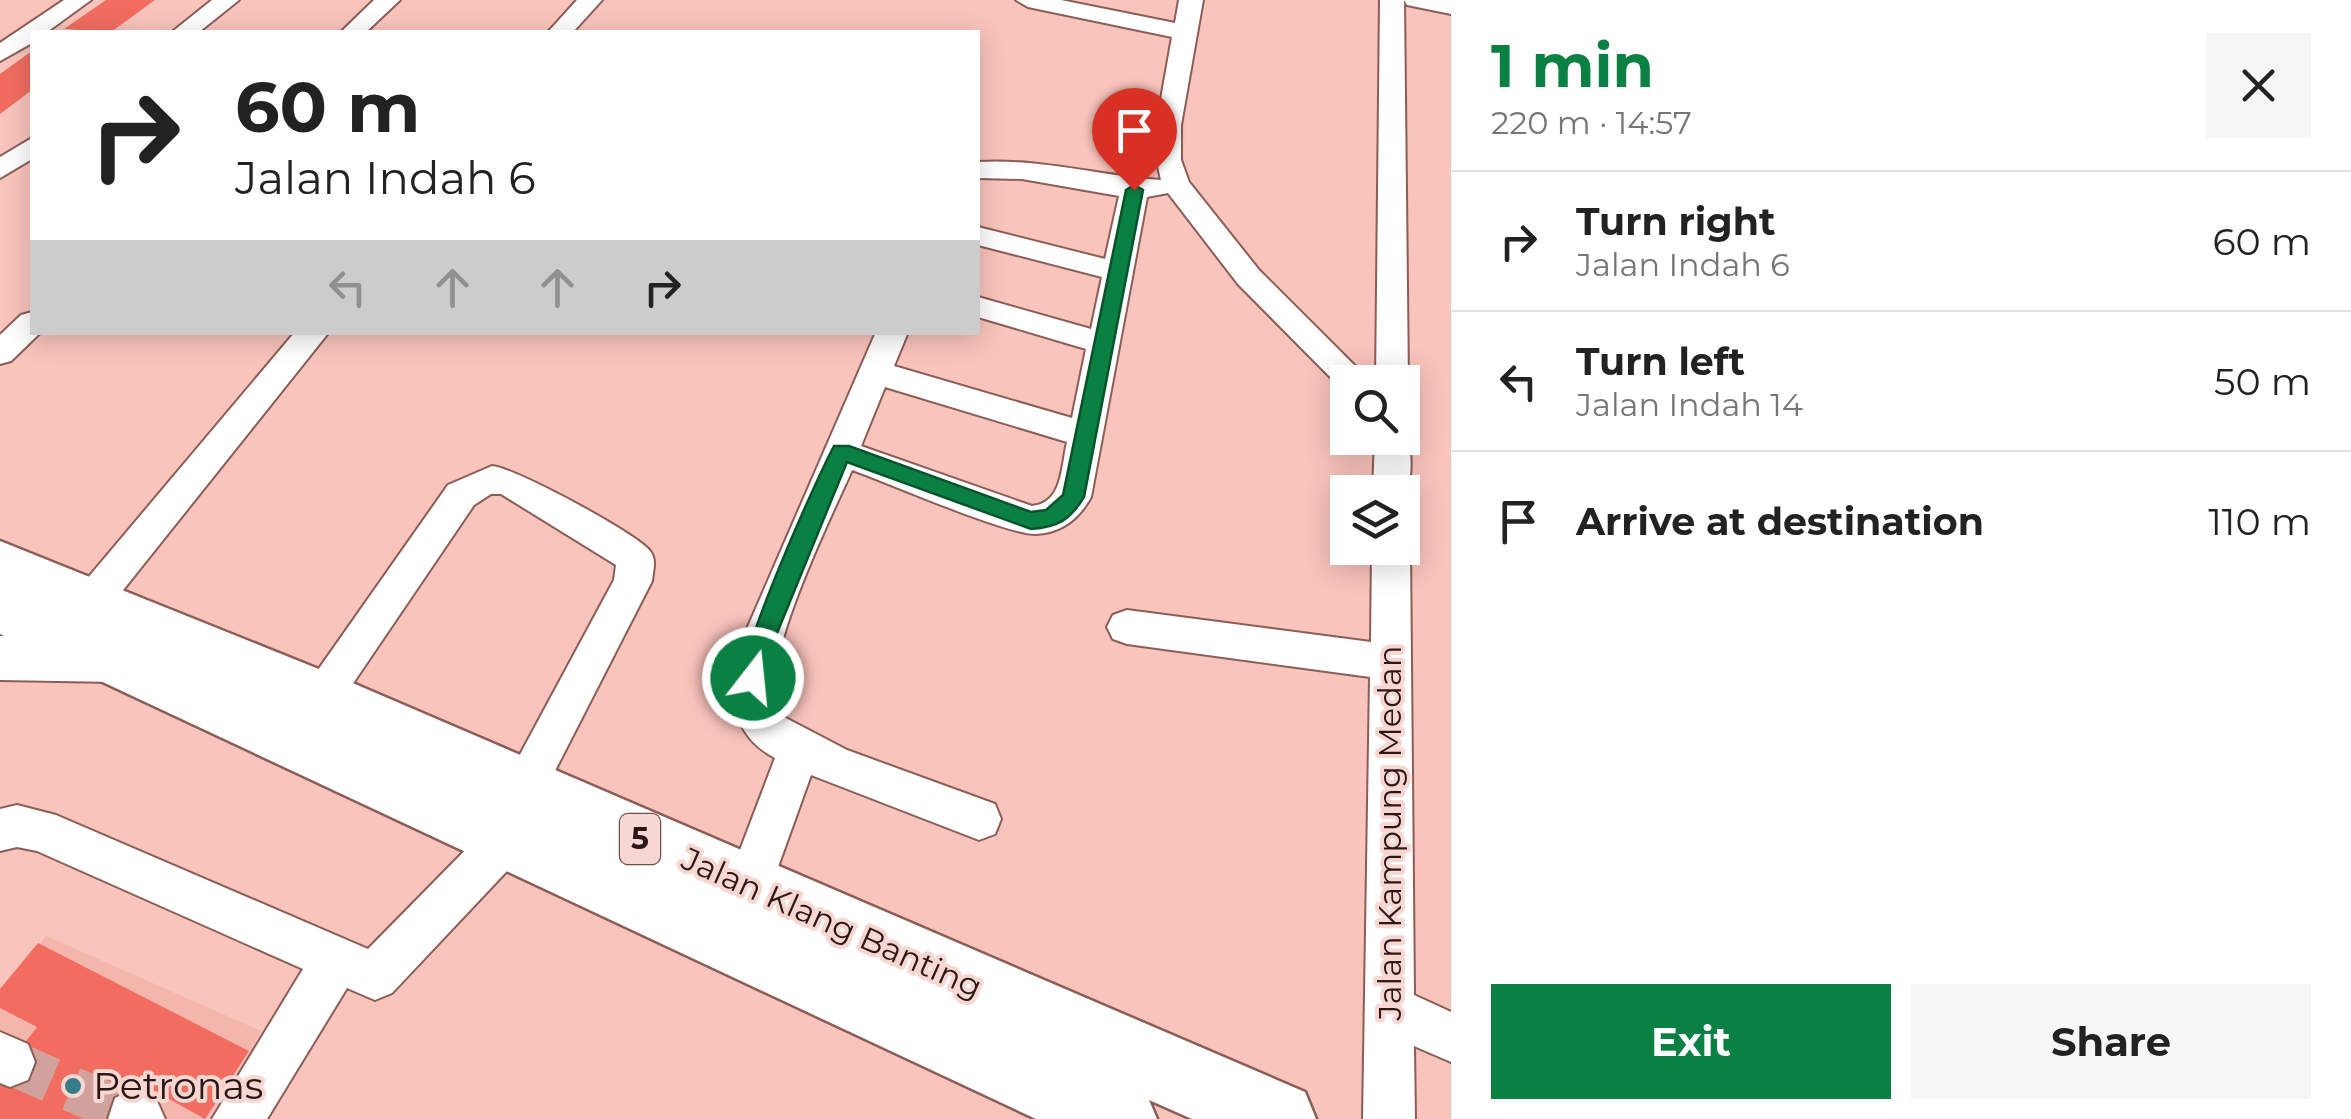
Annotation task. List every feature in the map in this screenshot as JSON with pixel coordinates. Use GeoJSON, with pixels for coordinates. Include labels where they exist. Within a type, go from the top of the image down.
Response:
{"type":"FeatureCollection","features":[{"type":"Feature","properties":{"kind":"highway","name":"Jalan Klang Banting"},"geometry":{"type":"LineString","coordinates":[[0,564],[104,632],[516,813],[749,887],[1278,1119]]}},
{"type":"Feature","properties":{"kind":"highway","name":"Jalan Klang Banting"},"geometry":{"type":"LineString","coordinates":[[0,608],[104,632],[320,697],[730,936],[1096,1114]]}},
{"type":"Feature","properties":{"kind":"main road"},"geometry":{"type":"LineString","coordinates":[[0,658],[104,632]]}},
{"type":"Feature","properties":{"kind":"street"},"geometry":{"type":"LineString","coordinates":[[35,30],[79,0]]}},
{"type":"Feature","properties":{"kind":"street"},"geometry":{"type":"LineString","coordinates":[[187,30],[227,0]]}},
{"type":"Feature","properties":{"kind":"street"},"geometry":{"type":"LineString","coordinates":[[354,30],[388,0]]}},
{"type":"Feature","properties":{"kind":"street"},"geometry":{"type":"LineString","coordinates":[[562,30],[590,0]]}},
{"type":"Feature","properties":{"kind":"street"},"geometry":{"type":"LineString","coordinates":[[1030,0],[1186,32]]}},
{"type":"Feature","properties":{"kind":"street"},"geometry":{"type":"LineString","coordinates":[[1191,0],[1166,161],[1178,186],[1278,312],[1337,365]]}},
{"type":"Feature","properties":{"kind":"street"},"geometry":{"type":"LineString","coordinates":[[1392,0],[1392,365]]}},
{"type":"Feature","properties":{"kind":"street"},"geometry":{"type":"LineString","coordinates":[[1415,0],[1451,7]]}},
{"type":"Feature","properties":{"kind":"street"},"geometry":{"type":"LineString","coordinates":[[0,54],[30,33]]}},
{"type":"Feature","properties":{"kind":"street"},"geometry":{"type":"LineString","coordinates":[[0,170],[30,148]]}},
{"type":"Feature","properties":{"kind":"street"},"geometry":{"type":"LineString","coordinates":[[980,170],[999,168],[1134,190],[1178,186]]}},
{"type":"Feature","properties":{"kind":"street"},"geometry":{"type":"LineString","coordinates":[[841,452],[1031,520],[1051,519],[1073,497],[1134,190]]}},
{"type":"Feature","properties":{"kind":"street"},"geometry":{"type":"LineString","coordinates":[[980,237],[1119,272]]}},
{"type":"Feature","properties":{"kind":"street"},"geometry":{"type":"LineString","coordinates":[[980,308],[1103,343]]}},
{"type":"Feature","properties":{"kind":"street"},"geometry":{"type":"LineString","coordinates":[[0,353],[30,325]]}},
{"type":"Feature","properties":{"kind":"street"},"geometry":{"type":"LineString","coordinates":[[104,632],[311,335]]}},
{"type":"Feature","properties":{"kind":"street"},"geometry":{"type":"LineString","coordinates":[[891,335],[763,638],[753,678],[754,703],[766,730],[800,749],[979,819]]}},
{"type":"Feature","properties":{"kind":"street"},"geometry":{"type":"LineString","coordinates":[[875,372],[1086,435]]}},
{"type":"Feature","properties":{"kind":"street"},"geometry":{"type":"LineString","coordinates":[[0,830],[17,826],[40,830],[375,976],[516,813],[634,582],[636,560],[608,534],[559,516],[525,488],[502,479],[477,482],[461,495],[320,697]]}},
{"type":"Feature","properties":{"kind":"street","name":"Jalan Kampung Medan"},"geometry":{"type":"LineString","coordinates":[[1389,1119],[1391,565]]}},
{"type":"Feature","properties":{"kind":"street"},"geometry":{"type":"LineString","coordinates":[[1127,628],[1251,640],[1390,662]]}},
{"type":"Feature","properties":{"kind":"street"},"geometry":{"type":"LineString","coordinates":[[749,887],[800,749]]}},
{"type":"Feature","properties":{"kind":"street"},"geometry":{"type":"LineString","coordinates":[[238,1119],[337,959]]}},
{"type":"Feature","properties":{"kind":"street"},"geometry":{"type":"LineString","coordinates":[[1389,1009],[1451,1036]]}},
{"type":"Feature","properties":{"kind":"shaded area"},"geometry":{"type":"Polygon","coordinates":[[[46,936],[261,1031],[207,1119],[0,1119],[0,996],[46,936]]]}},
{"type":"Feature","properties":{"kind":"building"},"geometry":{"type":"Polygon","coordinates":[[[106,0],[155,0],[114,30],[64,29],[106,0]]]}},
{"type":"Feature","properties":{"kind":"building"},"geometry":{"type":"Polygon","coordinates":[[[30,52],[30,92],[0,114],[0,74],[30,52]]]}},
{"type":"Feature","properties":{"kind":"building"},"geometry":{"type":"Polygon","coordinates":[[[38,943],[249,1051],[205,1119],[151,1089],[131,1119],[0,1119],[0,1075],[37,1027],[0,1008],[0,989],[38,943]]]}},
{"type":"Feature","properties":{"kind":"tunnel"},"geometry":{"type":"LineString","coordinates":[[10,1062],[133,1116]]}},
{"type":"Feature","properties":{"kind":"place","name":"Petronas"},"geometry":{"type":"Point","coordinates":[73,1086]}},
{"type":"Feature","properties":{"kind":"route"},"geometry":{"type":"LineString","coordinates":[[753,678],[763,638],[841,452],[1031,520],[1051,519],[1063,511],[1073,497],[1134,190]]}}]}
